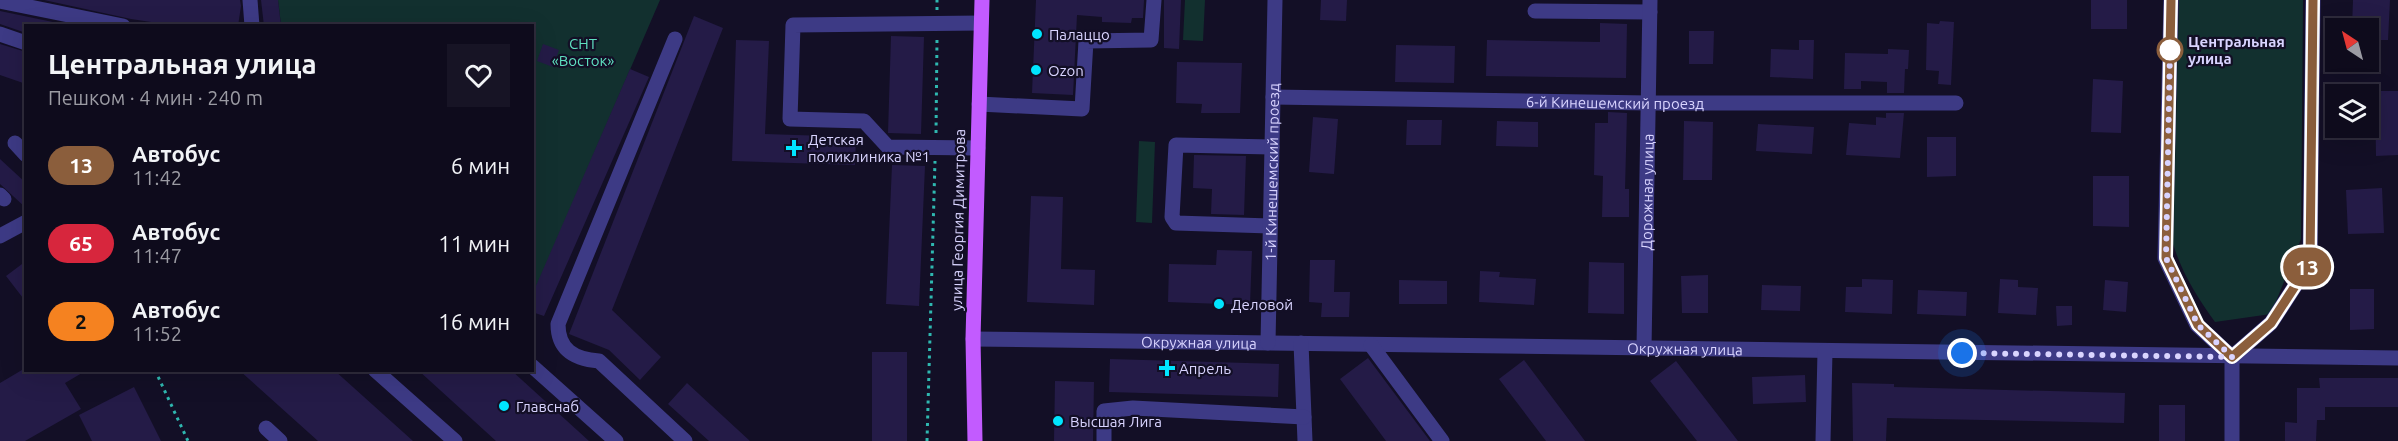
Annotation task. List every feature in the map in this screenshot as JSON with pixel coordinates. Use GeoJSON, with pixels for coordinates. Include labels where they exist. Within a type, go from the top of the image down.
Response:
{"type":"FeatureCollection","features":[{"type":"Feature","properties":{"kind":"main road","name":"улица Георгия Димитрова"},"geometry":{"type":"LineString","coordinates":[[975,441],[973,339],[982,0]]}},
{"type":"Feature","properties":{"kind":"street"},"geometry":{"type":"LineString","coordinates":[[250,0],[252,24]]}},
{"type":"Feature","properties":{"kind":"street"},"geometry":{"type":"LineString","coordinates":[[979,104],[1082,109],[1086,41],[1151,40],[1154,0]]}},
{"type":"Feature","properties":{"kind":"street","name":"1-й Кинешемский проезд"},"geometry":{"type":"LineString","coordinates":[[1268,343],[1275,0]]}},
{"type":"Feature","properties":{"kind":"street"},"geometry":{"type":"LineString","coordinates":[[2171,0],[2166,258],[2198,325],[2232,357],[2232,441]]}},
{"type":"Feature","properties":{"kind":"street"},"geometry":{"type":"LineString","coordinates":[[2232,357],[2271,323],[2310,263],[2313,0]]}},
{"type":"Feature","properties":{"kind":"street"},"geometry":{"type":"LineString","coordinates":[[0,1],[113,24]]}},
{"type":"Feature","properties":{"kind":"street"},"geometry":{"type":"LineString","coordinates":[[1535,11],[1650,6]]}},
{"type":"Feature","properties":{"kind":"street","name":"Дорожная улица"},"geometry":{"type":"LineString","coordinates":[[1644,348],[1650,6]]}},
{"type":"Feature","properties":{"kind":"street"},"geometry":{"type":"LineString","coordinates":[[978,148],[888,147],[864,121],[790,119],[793,25],[981,24]]}},
{"type":"Feature","properties":{"kind":"street"},"geometry":{"type":"LineString","coordinates":[[0,34],[24,42]]}},
{"type":"Feature","properties":{"kind":"street"},"geometry":{"type":"LineString","coordinates":[[675,39],[558,324],[558,338],[569,352],[587,360],[599,361],[685,441]]}},
{"type":"Feature","properties":{"kind":"street","name":"6-й Кинешемский проезд"},"geometry":{"type":"LineString","coordinates":[[1273,97],[1648,103],[1956,103]]}},
{"type":"Feature","properties":{"kind":"street"},"geometry":{"type":"LineString","coordinates":[[1270,226],[1176,222],[1172,217],[1176,145],[1272,147]]}},
{"type":"Feature","properties":{"kind":"street"},"geometry":{"type":"LineString","coordinates":[[0,236],[24,223]]}},
{"type":"Feature","properties":{"kind":"street","name":"Окружная улица"},"geometry":{"type":"LineString","coordinates":[[973,339],[2398,358]]}},
{"type":"Feature","properties":{"kind":"street"},"geometry":{"type":"LineString","coordinates":[[1301,343],[1305,441]]}},
{"type":"Feature","properties":{"kind":"street"},"geometry":{"type":"LineString","coordinates":[[1371,345],[1442,441]]}},
{"type":"Feature","properties":{"kind":"street"},"geometry":{"type":"LineString","coordinates":[[1823,441],[1825,351]]}},
{"type":"Feature","properties":{"kind":"street"},"geometry":{"type":"LineString","coordinates":[[534,368],[616,441]]}},
{"type":"Feature","properties":{"kind":"street"},"geometry":{"type":"LineString","coordinates":[[377,372],[455,441]]}},
{"type":"Feature","properties":{"kind":"street"},"geometry":{"type":"LineString","coordinates":[[1104,441],[1104,411],[1133,408],[1304,417]]}},
{"type":"Feature","properties":{"kind":"street"},"geometry":{"type":"LineString","coordinates":[[266,428],[280,441]]}},
{"type":"Feature","properties":{"kind":"path"},"geometry":{"type":"LineString","coordinates":[[927,441],[938,0]]}},
{"type":"Feature","properties":{"kind":"path"},"geometry":{"type":"LineString","coordinates":[[156,372],[188,441]]}},
{"type":"Feature","properties":{"kind":"green space","name":"СНТ «Восток»"},"geometry":{"type":"Polygon","coordinates":[[[278,0],[660,0],[534,293],[534,24],[281,24],[278,0]]]}},
{"type":"Feature","properties":{"kind":"green space"},"geometry":{"type":"Polygon","coordinates":[[[1185,0],[1205,0],[1203,41],[1183,40],[1185,0]]]}},
{"type":"Feature","properties":{"kind":"green space"},"geometry":{"type":"Polygon","coordinates":[[[2179,0],[2303,0],[2301,239],[2271,314],[2215,322],[2191,284],[2173,244],[2179,0]]]}},
{"type":"Feature","properties":{"kind":"green space"},"geometry":{"type":"Polygon","coordinates":[[[1139,141],[1155,142],[1152,223],[1136,222],[1139,141]]]}},
{"type":"Feature","properties":{"kind":"building"},"geometry":{"type":"Polygon","coordinates":[[[44,0],[240,0],[241,6],[238,24],[165,24],[44,0]]]}},
{"type":"Feature","properties":{"kind":"building"},"geometry":{"type":"Polygon","coordinates":[[[261,0],[278,0],[281,24],[264,24],[261,0]]]}},
{"type":"Feature","properties":{"kind":"building"},"geometry":{"type":"Polygon","coordinates":[[[1036,0],[1144,0],[1143,18],[1132,18],[1131,23],[1102,22],[1102,17],[1077,15],[1073,95],[1032,93],[1036,0]]]}},
{"type":"Feature","properties":{"kind":"building"},"geometry":{"type":"Polygon","coordinates":[[[1164,0],[1181,0],[1179,49],[1164,48],[1164,0]]]}},
{"type":"Feature","properties":{"kind":"building"},"geometry":{"type":"Polygon","coordinates":[[[1321,0],[1347,0],[1346,21],[1320,20],[1321,0]]]}},
{"type":"Feature","properties":{"kind":"building"},"geometry":{"type":"Polygon","coordinates":[[[2091,0],[2127,0],[2127,29],[2091,29],[2091,0]]]}},
{"type":"Feature","properties":{"kind":"building"},"geometry":{"type":"Polygon","coordinates":[[[2353,0],[2390,0],[2388,40],[2379,40],[2379,18],[2352,18],[2353,0]]]}},
{"type":"Feature","properties":{"kind":"building"},"geometry":{"type":"Polygon","coordinates":[[[0,11],[62,24],[24,24],[24,32],[0,24],[0,11]]]}},
{"type":"Feature","properties":{"kind":"building"},"geometry":{"type":"Polygon","coordinates":[[[694,16],[723,28],[612,310],[661,357],[640,380],[609,350],[569,334],[694,16]]]}},
{"type":"Feature","properties":{"kind":"building"},"geometry":{"type":"Polygon","coordinates":[[[1940,21],[1954,22],[1951,85],[1938,84],[1939,71],[1926,70],[1927,23],[1939,24],[1940,21]]]}},
{"type":"Feature","properties":{"kind":"building"},"geometry":{"type":"Polygon","coordinates":[[[1600,23],[1627,24],[1626,78],[1486,76],[1487,40],[1600,42],[1600,23]]]}},
{"type":"Feature","properties":{"kind":"building"},"geometry":{"type":"Polygon","coordinates":[[[1689,31],[1714,31],[1713,64],[1689,64],[1689,31]]]}},
{"type":"Feature","properties":{"kind":"building"},"geometry":{"type":"Polygon","coordinates":[[[891,36],[924,37],[921,134],[888,133],[891,36]]]}},
{"type":"Feature","properties":{"kind":"building"},"geometry":{"type":"Polygon","coordinates":[[[736,40],[769,41],[765,134],[856,137],[855,165],[732,161],[736,40]]]}},
{"type":"Feature","properties":{"kind":"building"},"geometry":{"type":"Polygon","coordinates":[[[1799,40],[1814,40],[1813,79],[1770,77],[1771,49],[1799,50],[1799,40]]]}},
{"type":"Feature","properties":{"kind":"building"},"geometry":{"type":"Polygon","coordinates":[[[0,44],[24,51],[24,83],[0,75],[0,44]]]}},
{"type":"Feature","properties":{"kind":"building"},"geometry":{"type":"Polygon","coordinates":[[[543,44],[559,50],[553,67],[537,61],[543,44]]]}},
{"type":"Feature","properties":{"kind":"building"},"geometry":{"type":"Polygon","coordinates":[[[1396,45],[1455,46],[1454,83],[1395,82],[1396,45]]]}},
{"type":"Feature","properties":{"kind":"building"},"geometry":{"type":"Polygon","coordinates":[[[1888,49],[1909,50],[1904,93],[1887,93],[1887,82],[1861,81],[1861,89],[1844,89],[1845,53],[1888,54],[1888,49]]]}},
{"type":"Feature","properties":{"kind":"building"},"geometry":{"type":"Polygon","coordinates":[[[1177,62],[1242,63],[1240,113],[1201,113],[1202,104],[1176,103],[1177,62]]]}},
{"type":"Feature","properties":{"kind":"building"},"geometry":{"type":"Polygon","coordinates":[[[630,69],[649,77],[544,316],[534,313],[534,290],[630,69]]]}},
{"type":"Feature","properties":{"kind":"building"},"geometry":{"type":"Polygon","coordinates":[[[2093,79],[2123,81],[2121,133],[2091,132],[2093,79]]]}},
{"type":"Feature","properties":{"kind":"building"},"geometry":{"type":"Polygon","coordinates":[[[2379,91],[2398,91],[2398,155],[2376,156],[2376,138],[2379,138],[2379,91]]]}},
{"type":"Feature","properties":{"kind":"building"},"geometry":{"type":"Polygon","coordinates":[[[1608,112],[1627,113],[1625,189],[1629,189],[1629,217],[1602,217],[1603,176],[1594,175],[1595,123],[1608,123],[1608,112]]]}},
{"type":"Feature","properties":{"kind":"building"},"geometry":{"type":"Polygon","coordinates":[[[1886,113],[1904,113],[1900,158],[1846,155],[1849,123],[1876,125],[1876,117],[1886,118],[1886,113]]]}},
{"type":"Feature","properties":{"kind":"building"},"geometry":{"type":"Polygon","coordinates":[[[1313,117],[1338,119],[1334,174],[1309,172],[1313,117]]]}},
{"type":"Feature","properties":{"kind":"building"},"geometry":{"type":"Polygon","coordinates":[[[1407,120],[1442,120],[1441,145],[1406,145],[1407,120]]]}},
{"type":"Feature","properties":{"kind":"building"},"geometry":{"type":"Polygon","coordinates":[[[1497,121],[1538,122],[1538,147],[1496,146],[1497,121]]]}},
{"type":"Feature","properties":{"kind":"building"},"geometry":{"type":"Polygon","coordinates":[[[1684,121],[1713,122],[1712,180],[1683,180],[1684,121]]]}},
{"type":"Feature","properties":{"kind":"building"},"geometry":{"type":"Polygon","coordinates":[[[1758,124],[1814,127],[1812,154],[1756,151],[1758,124]]]}},
{"type":"Feature","properties":{"kind":"building"},"geometry":{"type":"Polygon","coordinates":[[[1927,137],[1956,137],[1956,176],[1927,177],[1927,137]]]}},
{"type":"Feature","properties":{"kind":"building"},"geometry":{"type":"Polygon","coordinates":[[[1194,155],[1246,156],[1244,215],[1211,214],[1212,189],[1193,188],[1194,155]]]}},
{"type":"Feature","properties":{"kind":"building"},"geometry":{"type":"Polygon","coordinates":[[[0,159],[24,181],[24,206],[0,184],[0,159]]]}},
{"type":"Feature","properties":{"kind":"building"},"geometry":{"type":"Polygon","coordinates":[[[892,165],[925,166],[919,306],[886,304],[892,165]]]}},
{"type":"Feature","properties":{"kind":"building"},"geometry":{"type":"Polygon","coordinates":[[[2093,176],[2129,176],[2129,227],[2093,226],[2093,176]]]}},
{"type":"Feature","properties":{"kind":"building"},"geometry":{"type":"Polygon","coordinates":[[[2382,188],[2384,233],[2348,234],[2346,190],[2382,188]]]}},
{"type":"Feature","properties":{"kind":"building"},"geometry":{"type":"Polygon","coordinates":[[[1031,196],[1063,197],[1061,269],[1095,270],[1094,305],[1027,302],[1031,196]]]}},
{"type":"Feature","properties":{"kind":"building"},"geometry":{"type":"Polygon","coordinates":[[[1217,250],[1252,251],[1250,305],[1168,302],[1169,264],[1216,265],[1217,250]]]}},
{"type":"Feature","properties":{"kind":"building"},"geometry":{"type":"Polygon","coordinates":[[[1310,260],[1335,260],[1334,292],[1350,292],[1349,317],[1321,317],[1322,303],[1309,302],[1310,260]]]}},
{"type":"Feature","properties":{"kind":"building"},"geometry":{"type":"Polygon","coordinates":[[[24,262],[24,299],[6,276],[24,262]]]}},
{"type":"Feature","properties":{"kind":"building"},"geometry":{"type":"Polygon","coordinates":[[[1589,262],[1624,263],[1624,314],[1588,313],[1589,262]]]}},
{"type":"Feature","properties":{"kind":"building"},"geometry":{"type":"Polygon","coordinates":[[[1480,271],[1500,272],[1499,277],[1536,279],[1534,305],[1479,302],[1480,271]]]}},
{"type":"Feature","properties":{"kind":"building"},"geometry":{"type":"Polygon","coordinates":[[[1708,275],[1708,313],[1682,313],[1681,276],[1708,275]]]}},
{"type":"Feature","properties":{"kind":"building"},"geometry":{"type":"Polygon","coordinates":[[[1862,279],[1893,280],[1892,314],[1845,312],[1846,287],[1862,287],[1862,279]]]}},
{"type":"Feature","properties":{"kind":"building"},"geometry":{"type":"Polygon","coordinates":[[[2000,279],[2018,280],[2018,287],[2038,288],[2036,315],[1998,313],[2000,279]]]}},
{"type":"Feature","properties":{"kind":"building"},"geometry":{"type":"Polygon","coordinates":[[[1399,280],[1447,281],[1447,304],[1399,304],[1399,280]]]}},
{"type":"Feature","properties":{"kind":"building"},"geometry":{"type":"Polygon","coordinates":[[[2105,280],[2128,282],[2126,312],[2103,310],[2105,280]]]}},
{"type":"Feature","properties":{"kind":"building"},"geometry":{"type":"Polygon","coordinates":[[[1762,285],[1801,286],[1800,311],[1761,310],[1762,285]]]}},
{"type":"Feature","properties":{"kind":"building"},"geometry":{"type":"Polygon","coordinates":[[[2350,289],[2374,289],[2374,329],[2350,330],[2350,289]]]}},
{"type":"Feature","properties":{"kind":"building"},"geometry":{"type":"Polygon","coordinates":[[[1918,290],[1967,292],[1966,316],[1917,314],[1918,290]]]}},
{"type":"Feature","properties":{"kind":"building"},"geometry":{"type":"Polygon","coordinates":[[[2056,306],[2072,306],[2072,325],[2057,326],[2056,306]]]}},
{"type":"Feature","properties":{"kind":"building"},"geometry":{"type":"Polygon","coordinates":[[[872,352],[907,352],[907,441],[872,441],[872,352]]]}},
{"type":"Feature","properties":{"kind":"building"},"geometry":{"type":"Polygon","coordinates":[[[1368,358],[1430,441],[1386,441],[1340,379],[1368,358]]]}},
{"type":"Feature","properties":{"kind":"building"},"geometry":{"type":"Polygon","coordinates":[[[1110,359],[1279,364],[1278,397],[1109,392],[1110,359]]]}},
{"type":"Feature","properties":{"kind":"building"},"geometry":{"type":"Polygon","coordinates":[[[1524,360],[1585,441],[1546,441],[1499,379],[1524,360]]]}},
{"type":"Feature","properties":{"kind":"building"},"geometry":{"type":"Polygon","coordinates":[[[1676,361],[1738,441],[1697,441],[1650,381],[1676,361]]]}},
{"type":"Feature","properties":{"kind":"building"},"geometry":{"type":"Polygon","coordinates":[[[22,370],[24,372],[84,372],[65,383],[81,409],[25,441],[0,441],[0,383],[22,370]]]}},
{"type":"Feature","properties":{"kind":"building"},"geometry":{"type":"Polygon","coordinates":[[[241,372],[336,372],[413,441],[318,441],[241,372]]]}},
{"type":"Feature","properties":{"kind":"building","name":"Главснаб"},"geometry":{"type":"Polygon","coordinates":[[[420,372],[513,372],[589,441],[496,441],[420,372]]]}},
{"type":"Feature","properties":{"kind":"building"},"geometry":{"type":"Polygon","coordinates":[[[1805,375],[1806,402],[1753,404],[1752,377],[1805,375]]]}},
{"type":"Feature","properties":{"kind":"building"},"geometry":{"type":"Polygon","coordinates":[[[2319,378],[2398,378],[2398,407],[2325,407],[2325,420],[2317,420],[2316,441],[2285,441],[2285,422],[2297,423],[2297,388],[2320,388],[2319,378]]]}},
{"type":"Feature","properties":{"kind":"building"},"geometry":{"type":"Polygon","coordinates":[[[1055,381],[1094,382],[1093,441],[1054,441],[1055,381]]]}},
{"type":"Feature","properties":{"kind":"building"},"geometry":{"type":"Polygon","coordinates":[[[687,383],[750,441],[709,441],[668,404],[687,383]]]}},
{"type":"Feature","properties":{"kind":"building"},"geometry":{"type":"Polygon","coordinates":[[[1852,383],[1894,384],[1894,387],[2125,393],[2124,423],[1887,418],[1886,441],[1853,441],[1852,383]]]}},
{"type":"Feature","properties":{"kind":"building"},"geometry":{"type":"Polygon","coordinates":[[[134,387],[161,441],[92,441],[79,415],[134,387]]]}},
{"type":"Feature","properties":{"kind":"building"},"geometry":{"type":"Polygon","coordinates":[[[2159,405],[2185,405],[2185,441],[2159,441],[2159,405]]]}},
{"type":"Feature","properties":{"kind":"bus line","name":"13"},"geometry":{"type":"LineString","coordinates":[[2171,0],[2166,258],[2198,325],[2232,357],[2271,323],[2310,263],[2313,0]]}},
{"type":"Feature","properties":{"kind":"place","name":"Палаццо"},"geometry":{"type":"Point","coordinates":[1037,34]}},
{"type":"Feature","properties":{"kind":"place","name":"Центральная улица"},"geometry":{"type":"Point","coordinates":[2170,50]}},
{"type":"Feature","properties":{"kind":"place","name":"Ozon"},"geometry":{"type":"Point","coordinates":[1036,70]}},
{"type":"Feature","properties":{"kind":"place","name":"Детская поликлиника №1"},"geometry":{"type":"Point","coordinates":[794,148]}},
{"type":"Feature","properties":{"kind":"place","name":"Деловой"},"geometry":{"type":"Point","coordinates":[1219,304]}},
{"type":"Feature","properties":{"kind":"place","name":"Апрель"},"geometry":{"type":"Point","coordinates":[1167,368]}},
{"type":"Feature","properties":{"kind":"place","name":"Главснаб"},"geometry":{"type":"Point","coordinates":[504,406]}},
{"type":"Feature","properties":{"kind":"place","name":"Высшая Лига"},"geometry":{"type":"Point","coordinates":[1058,421]}},
{"type":"Feature","properties":{"kind":"route"},"geometry":{"type":"LineString","coordinates":[[1962,353],[2232,357],[2198,325],[2166,258],[2170,50]]}}]}
